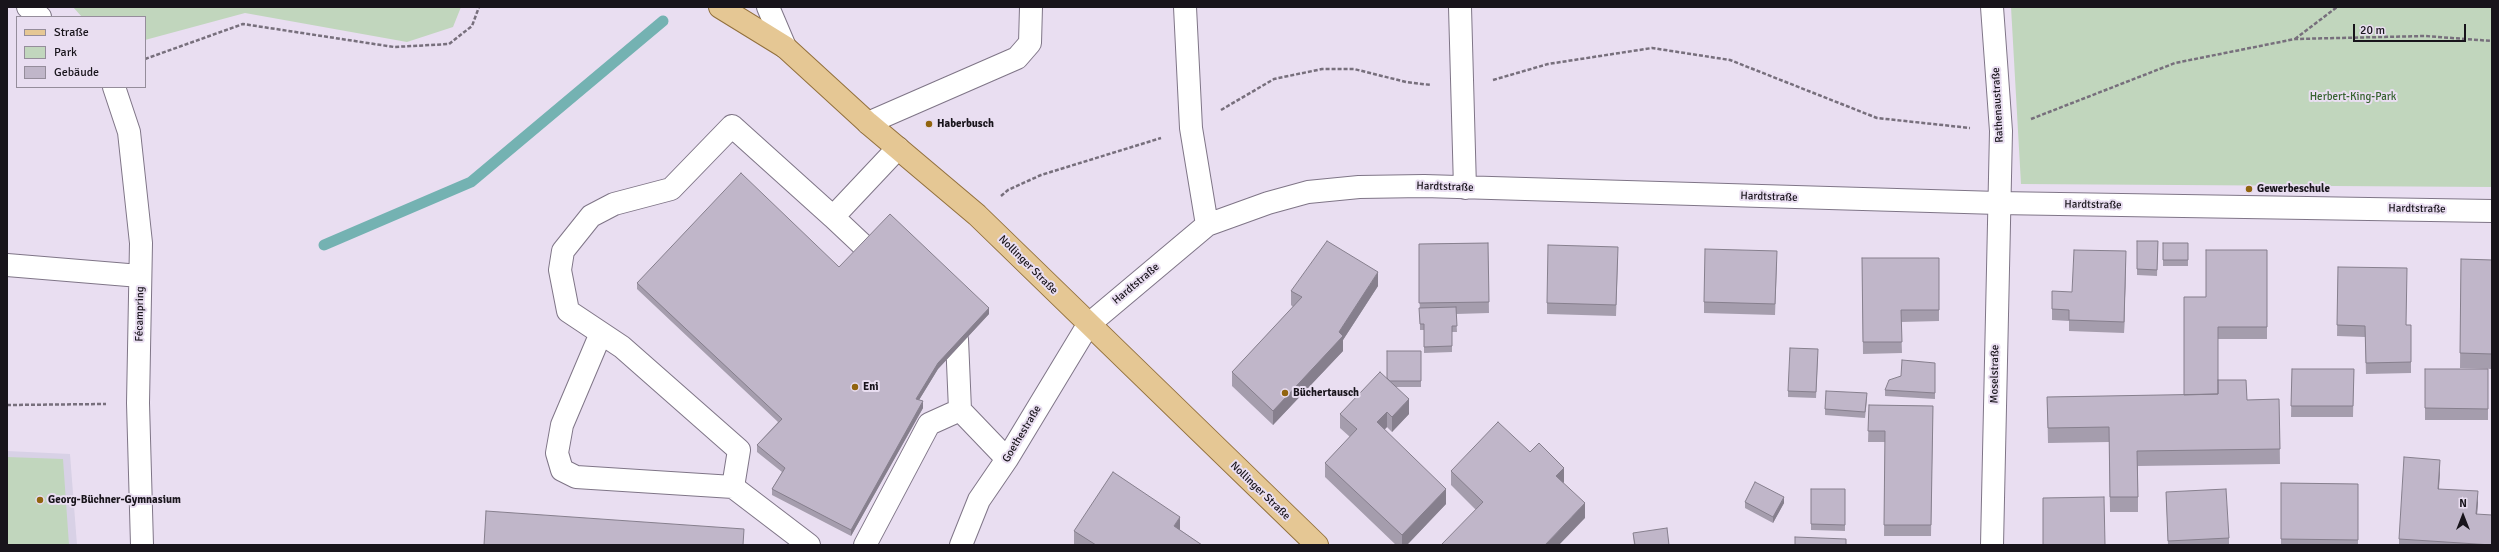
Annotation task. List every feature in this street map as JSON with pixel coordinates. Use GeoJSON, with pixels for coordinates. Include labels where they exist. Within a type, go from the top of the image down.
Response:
{"type":"FeatureCollection","features":[{"type":"Feature","properties":{"kind":"main road","name":"Nollinger Straße"},"geometry":{"type":"LineString","coordinates":[[720,7],[784,47],[868,123],[977,215],[1088,325],[1317,545]]}},
{"type":"Feature","properties":{"kind":"street"},"geometry":{"type":"LineString","coordinates":[[28,7],[39,16]]}},
{"type":"Feature","properties":{"kind":"street"},"geometry":{"type":"LineString","coordinates":[[768,7],[784,47]]}},
{"type":"Feature","properties":{"kind":"street"},"geometry":{"type":"LineString","coordinates":[[868,123],[1017,58],[1030,43],[1031,7]]}},
{"type":"Feature","properties":{"kind":"street"},"geometry":{"type":"LineString","coordinates":[[1185,7],[1191,128],[1207,225]]}},
{"type":"Feature","properties":{"kind":"street"},"geometry":{"type":"LineString","coordinates":[[1460,7],[1461,89],[1465,188]]}},
{"type":"Feature","properties":{"kind":"street","name":"Rathenaustraße"},"geometry":{"type":"LineString","coordinates":[[1992,7],[2001,131],[1998,203]]}},
{"type":"Feature","properties":{"kind":"street","name":"Fécampring"},"geometry":{"type":"LineString","coordinates":[[114,88],[129,132],[141,243],[138,403],[142,545]]}},
{"type":"Feature","properties":{"kind":"street"},"geometry":{"type":"LineString","coordinates":[[733,487],[739,450],[622,347],[568,311],[560,270],[563,251],[591,216],[614,204],[671,189],[732,126],[898,278]]}},
{"type":"Feature","properties":{"kind":"street"},"geometry":{"type":"LineString","coordinates":[[833,217],[898,148]]}},
{"type":"Feature","properties":{"kind":"street","name":"Hardtstraße"},"geometry":{"type":"LineString","coordinates":[[1088,325],[1207,225],[1268,203],[1308,192],[1359,187],[1465,188],[1998,203],[2492,211]]}},
{"type":"Feature","properties":{"kind":"street","name":"Moselstraße"},"geometry":{"type":"LineString","coordinates":[[1992,545],[1998,203]]}},
{"type":"Feature","properties":{"kind":"street"},"geometry":{"type":"LineString","coordinates":[[7,265],[140,276]]}},
{"type":"Feature","properties":{"kind":"street"},"geometry":{"type":"LineString","coordinates":[[930,310],[957,339],[960,410],[1007,458]]}},
{"type":"Feature","properties":{"kind":"street","name":"Goethestraße"},"geometry":{"type":"LineString","coordinates":[[960,545],[979,500],[1007,458],[1088,325]]}},
{"type":"Feature","properties":{"kind":"street"},"geometry":{"type":"LineString","coordinates":[[601,333],[562,425],[557,454],[562,470],[576,477],[733,487],[809,545]]}},
{"type":"Feature","properties":{"kind":"street"},"geometry":{"type":"LineString","coordinates":[[864,545],[929,424],[960,410]]}},
{"type":"Feature","properties":{"kind":"path"},"geometry":{"type":"LineString","coordinates":[[146,59],[243,24],[394,47],[449,44],[472,26],[479,7]]}},
{"type":"Feature","properties":{"kind":"path"},"geometry":{"type":"LineString","coordinates":[[2295,39],[2337,7]]}},
{"type":"Feature","properties":{"kind":"path"},"geometry":{"type":"LineString","coordinates":[[977,215],[1008,190],[1041,175],[1111,155],[1191,128],[1274,79],[1322,69],[1354,69],[1406,82],[1461,89],[1548,64],[1652,48],[1730,60],[1877,118],[2001,131],[2175,63],[2295,39],[2425,36],[2492,41]]}},
{"type":"Feature","properties":{"kind":"path"},"geometry":{"type":"LineString","coordinates":[[7,405],[138,403]]}},
{"type":"Feature","properties":{"kind":"shaded area","name":"Georg-Büchner-Gymnasium"},"geometry":{"type":"Polygon","coordinates":[[[7,451],[70,454],[77,545],[7,545],[7,451]]]}},
{"type":"Feature","properties":{"kind":"green space"},"geometry":{"type":"Polygon","coordinates":[[[73,7],[461,7],[453,27],[407,42],[245,13],[146,40],[146,16],[81,16],[73,7]]]}},
{"type":"Feature","properties":{"kind":"green space","name":"Herbert-King-Park"},"geometry":{"type":"Polygon","coordinates":[[[2011,7],[2492,7],[2492,187],[2021,184],[2011,7]]]}},
{"type":"Feature","properties":{"kind":"green space","name":"Georg-Büchner-Gymnasium"},"geometry":{"type":"Polygon","coordinates":[[[7,457],[63,459],[69,545],[7,545],[7,457]]]}},
{"type":"Feature","properties":{"kind":"building"},"geometry":{"type":"Polygon","coordinates":[[[741,173],[839,267],[890,214],[989,308],[938,363],[916,399],[923,401],[851,530],[772,489],[785,468],[757,445],[782,419],[637,283],[741,173]]]}},
{"type":"Feature","properties":{"kind":"building"},"geometry":{"type":"Polygon","coordinates":[[[1327,241],[1378,272],[1339,332],[1343,336],[1273,411],[1232,372],[1302,297],[1291,291],[1327,241]]]}},
{"type":"Feature","properties":{"kind":"building"},"geometry":{"type":"Polygon","coordinates":[[[2137,241],[2158,241],[2157,270],[2137,269],[2137,241]]]}},
{"type":"Feature","properties":{"kind":"building"},"geometry":{"type":"Polygon","coordinates":[[[1488,243],[1489,302],[1419,303],[1419,244],[1488,243]]]}},
{"type":"Feature","properties":{"kind":"building"},"geometry":{"type":"Polygon","coordinates":[[[2163,243],[2188,243],[2188,260],[2163,260],[2163,243]]]}},
{"type":"Feature","properties":{"kind":"building"},"geometry":{"type":"Polygon","coordinates":[[[1548,245],[1618,247],[1616,305],[1547,303],[1548,245]]]}},
{"type":"Feature","properties":{"kind":"building"},"geometry":{"type":"Polygon","coordinates":[[[1705,249],[1777,251],[1775,304],[1704,302],[1705,249]]]}},
{"type":"Feature","properties":{"kind":"building"},"geometry":{"type":"Polygon","coordinates":[[[2074,250],[2126,251],[2124,322],[2069,320],[2069,310],[2052,309],[2052,291],[2072,292],[2074,250]]]}},
{"type":"Feature","properties":{"kind":"building"},"geometry":{"type":"Polygon","coordinates":[[[2206,250],[2267,250],[2267,327],[2218,327],[2218,394],[2184,395],[2184,297],[2206,297],[2206,250]]]}},
{"type":"Feature","properties":{"kind":"building"},"geometry":{"type":"Polygon","coordinates":[[[1862,258],[1939,258],[1939,310],[1901,310],[1902,342],[1863,342],[1862,258]]]}},
{"type":"Feature","properties":{"kind":"building"},"geometry":{"type":"Polygon","coordinates":[[[2461,259],[2492,260],[2492,354],[2460,353],[2461,259]]]}},
{"type":"Feature","properties":{"kind":"building"},"geometry":{"type":"Polygon","coordinates":[[[2338,267],[2407,268],[2406,325],[2411,325],[2411,362],[2366,363],[2365,326],[2337,325],[2338,267]]]}},
{"type":"Feature","properties":{"kind":"building"},"geometry":{"type":"Polygon","coordinates":[[[1456,307],[1457,326],[1452,326],[1452,346],[1424,347],[1424,324],[1420,324],[1419,308],[1456,307]]]}},
{"type":"Feature","properties":{"kind":"building"},"geometry":{"type":"Polygon","coordinates":[[[1790,348],[1818,349],[1816,392],[1788,391],[1790,348]]]}},
{"type":"Feature","properties":{"kind":"building"},"geometry":{"type":"Polygon","coordinates":[[[1387,351],[1421,351],[1421,381],[1390,381],[1387,378],[1387,351]]]}},
{"type":"Feature","properties":{"kind":"building"},"geometry":{"type":"Polygon","coordinates":[[[1902,360],[1935,363],[1935,393],[1885,390],[1889,380],[1901,376],[1902,360]]]}},
{"type":"Feature","properties":{"kind":"building"},"geometry":{"type":"Polygon","coordinates":[[[2292,369],[2354,369],[2353,406],[2291,406],[2292,369]]]}},
{"type":"Feature","properties":{"kind":"building"},"geometry":{"type":"Polygon","coordinates":[[[2425,369],[2488,369],[2488,409],[2425,408],[2425,369]]]}},
{"type":"Feature","properties":{"kind":"building"},"geometry":{"type":"Polygon","coordinates":[[[1380,372],[1409,399],[1392,417],[1387,412],[1377,422],[1446,489],[1402,535],[1325,463],[1357,429],[1340,414],[1380,372]]]}},
{"type":"Feature","properties":{"kind":"building"},"geometry":{"type":"Polygon","coordinates":[[[2218,380],[2246,380],[2247,400],[2279,399],[2280,449],[2137,451],[2138,497],[2110,497],[2109,427],[2048,428],[2047,397],[2218,394],[2218,380]]]}},
{"type":"Feature","properties":{"kind":"building"},"geometry":{"type":"Polygon","coordinates":[[[1826,391],[1867,393],[1865,412],[1825,409],[1826,391]]]}},
{"type":"Feature","properties":{"kind":"building"},"geometry":{"type":"Polygon","coordinates":[[[1869,405],[1933,406],[1931,525],[1884,525],[1885,431],[1868,431],[1869,405]]]}},
{"type":"Feature","properties":{"kind":"building"},"geometry":{"type":"Polygon","coordinates":[[[1498,422],[1530,452],[1539,443],[1564,468],[1556,476],[1585,503],[1545,545],[1441,545],[1483,502],[1451,471],[1498,422]]]}},
{"type":"Feature","properties":{"kind":"building"},"geometry":{"type":"Polygon","coordinates":[[[2404,457],[2440,460],[2438,489],[2478,491],[2476,514],[2492,515],[2492,545],[2399,539],[2404,457]]]}},
{"type":"Feature","properties":{"kind":"building"},"geometry":{"type":"Polygon","coordinates":[[[1113,472],[1180,517],[1174,526],[1202,545],[1096,545],[1074,531],[1113,472]]]}},
{"type":"Feature","properties":{"kind":"building"},"geometry":{"type":"Polygon","coordinates":[[[1755,482],[1784,497],[1773,517],[1745,502],[1755,482]]]}},
{"type":"Feature","properties":{"kind":"building"},"geometry":{"type":"Polygon","coordinates":[[[2281,483],[2358,484],[2358,540],[2281,539],[2281,483]]]}},
{"type":"Feature","properties":{"kind":"building"},"geometry":{"type":"Polygon","coordinates":[[[1811,489],[1845,489],[1845,525],[1811,524],[1811,489]]]}},
{"type":"Feature","properties":{"kind":"building"},"geometry":{"type":"Polygon","coordinates":[[[2226,489],[2229,538],[2168,541],[2166,492],[2226,489]]]}},
{"type":"Feature","properties":{"kind":"building"},"geometry":{"type":"Polygon","coordinates":[[[2104,497],[2105,545],[2043,545],[2043,498],[2104,497]]]}},
{"type":"Feature","properties":{"kind":"building"},"geometry":{"type":"Polygon","coordinates":[[[486,511],[744,529],[743,545],[484,545],[486,511]]]}},
{"type":"Feature","properties":{"kind":"building"},"geometry":{"type":"Polygon","coordinates":[[[1667,528],[1669,545],[1635,545],[1633,533],[1667,528]]]}},
{"type":"Feature","properties":{"kind":"building"},"geometry":{"type":"Polygon","coordinates":[[[1795,537],[1846,539],[1846,545],[1795,545],[1795,537]]]}},
{"type":"Feature","properties":{"kind":"waterway"},"geometry":{"type":"LineString","coordinates":[[324,245],[471,182],[663,21]]}},
{"type":"Feature","properties":{"kind":"place","name":"Haberbusch"},"geometry":{"type":"Point","coordinates":[929,124]}},
{"type":"Feature","properties":{"kind":"place","name":"Gewerbeschule"},"geometry":{"type":"Point","coordinates":[2249,189]}},
{"type":"Feature","properties":{"kind":"place","name":"Eni"},"geometry":{"type":"Point","coordinates":[855,387]}},
{"type":"Feature","properties":{"kind":"place","name":"Büchertausch"},"geometry":{"type":"Point","coordinates":[1285,393]}},
{"type":"Feature","properties":{"kind":"place","name":"Georg-Büchner-Gymnasium"},"geometry":{"type":"Point","coordinates":[40,500]}}]}
